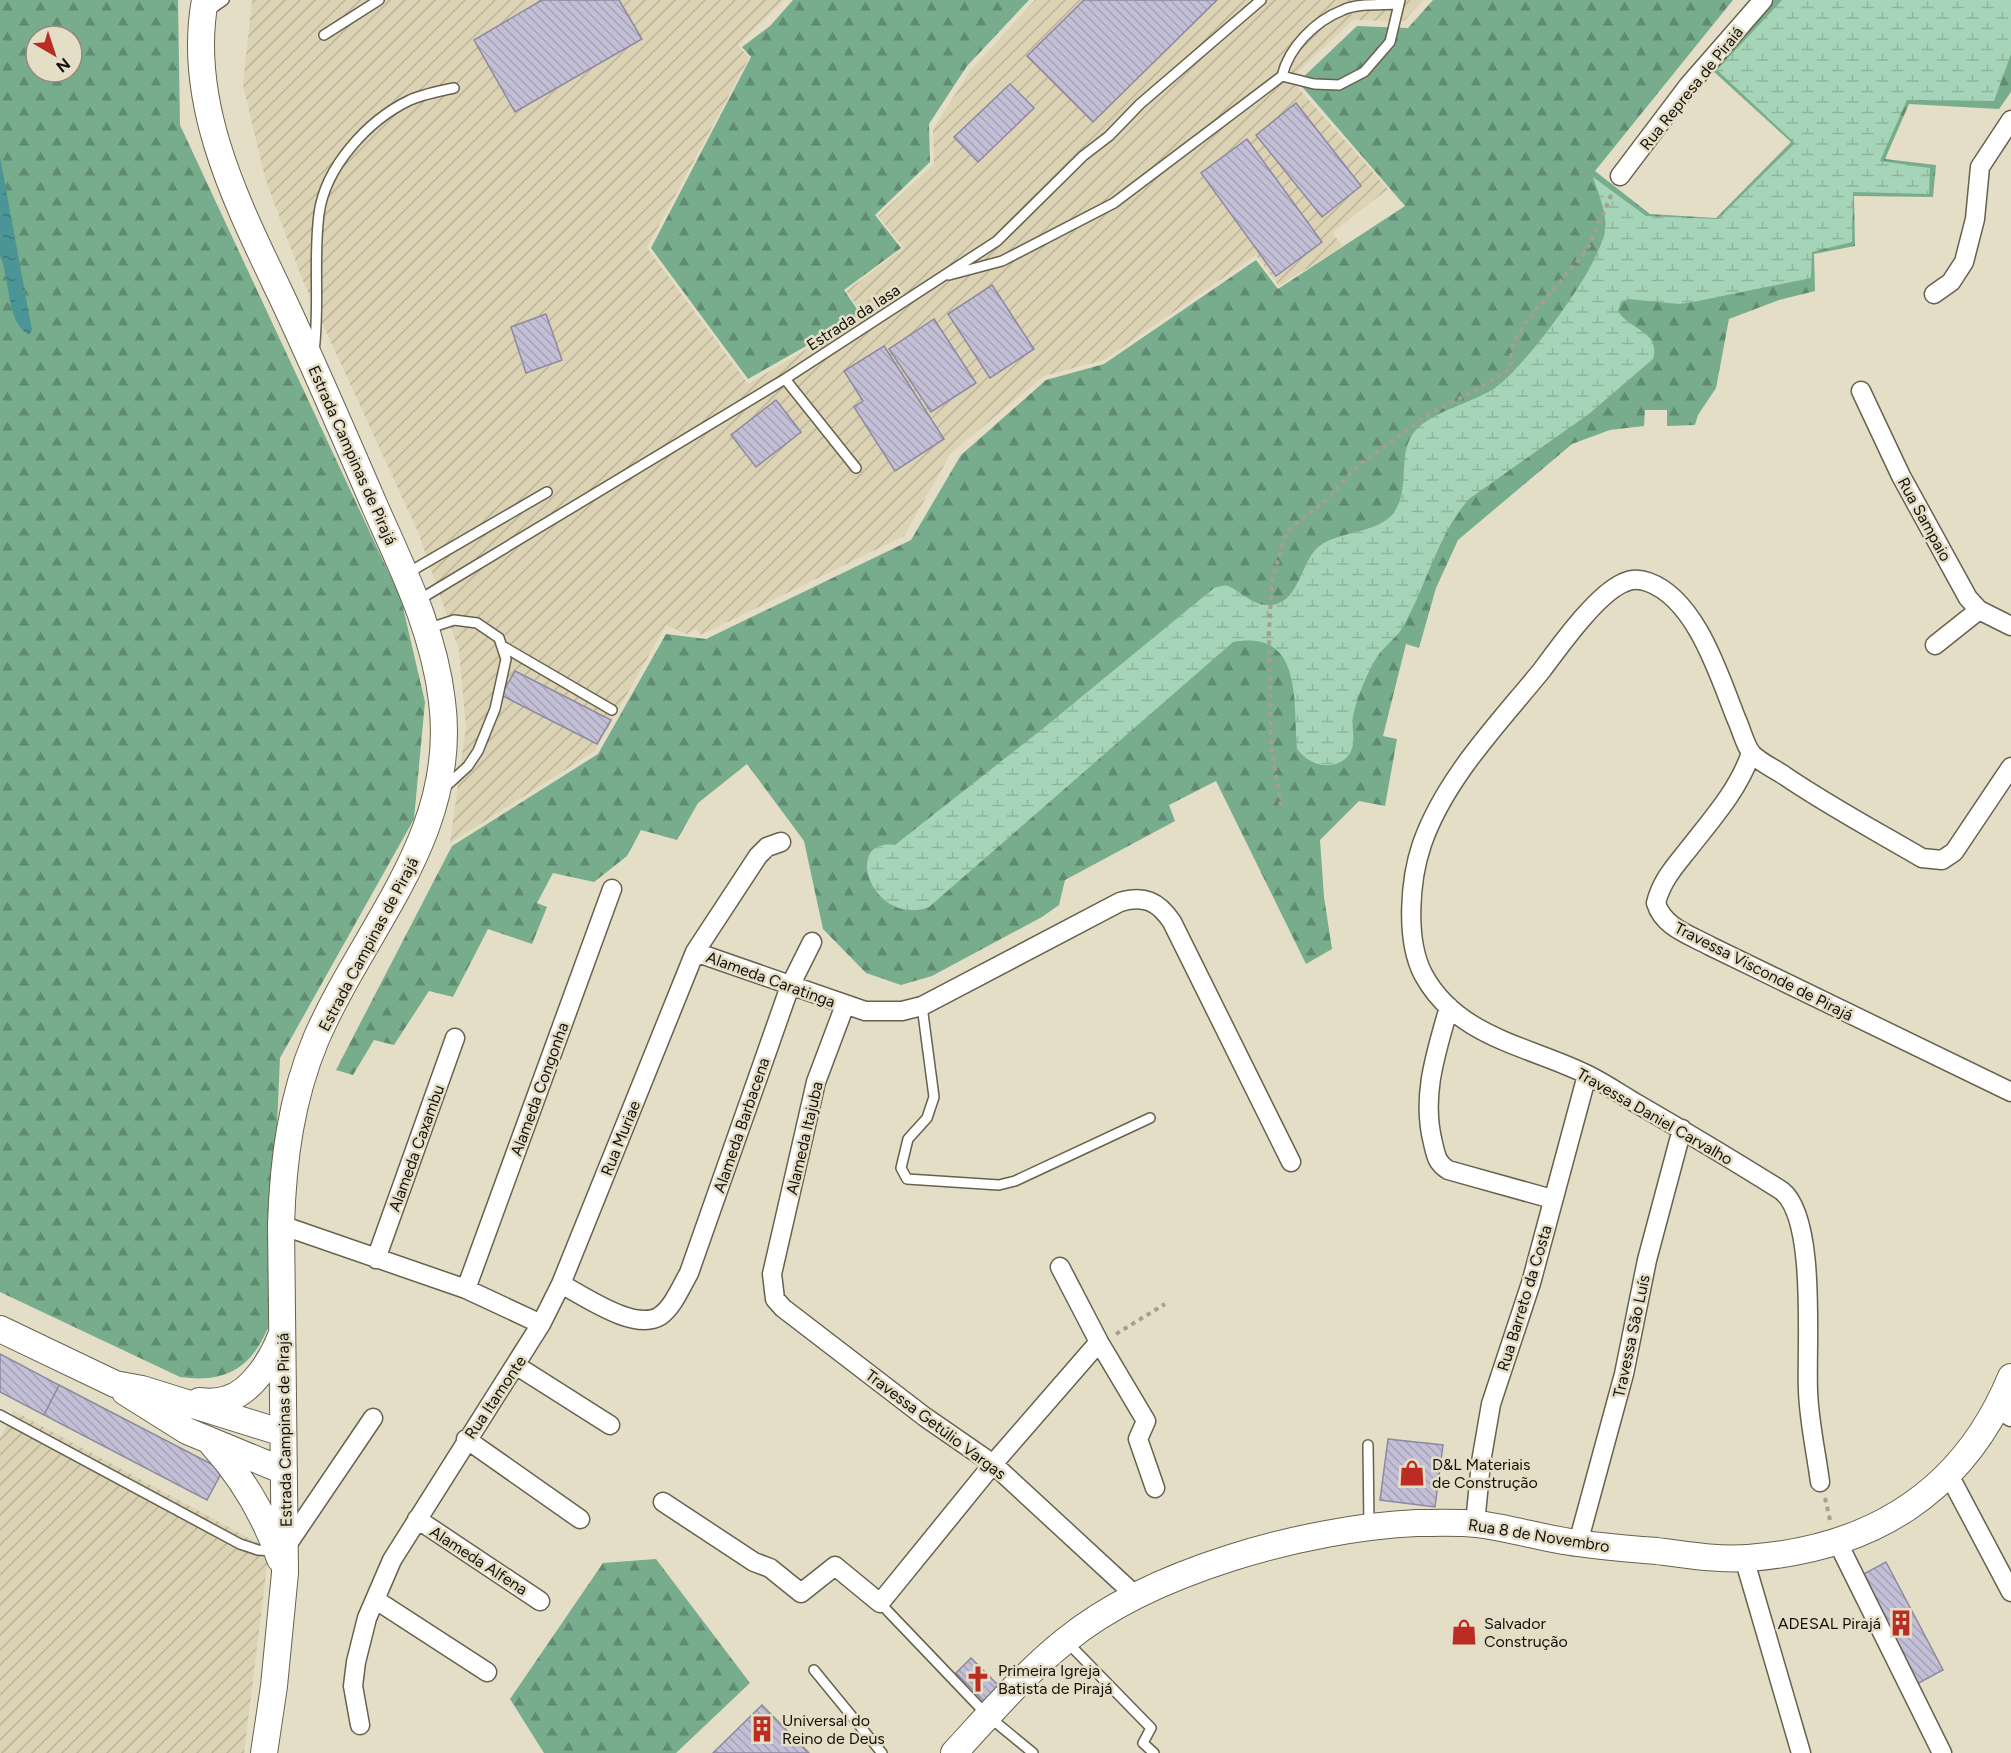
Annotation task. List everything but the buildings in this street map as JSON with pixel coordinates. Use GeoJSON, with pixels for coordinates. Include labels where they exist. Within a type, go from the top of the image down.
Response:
{"type":"FeatureCollection","features":[{"type":"Feature","properties":{"kind":"main road","name":"Estrada Campinas de Pirajá"},"geometry":{"type":"LineString","coordinates":[[203,7],[202,80],[220,155],[247,224],[313,362],[417,601],[438,669],[443,705],[442,742],[436,793],[415,860],[329,1012],[304,1069],[288,1133],[281,1225],[283,1557],[274,1686],[264,1753]]}},
{"type":"Feature","properties":{"kind":"main road"},"geometry":{"type":"LineString","coordinates":[[0,1329],[116,1384],[172,1398],[284,1433]]}},
{"type":"Feature","properties":{"kind":"main road"},"geometry":{"type":"LineString","coordinates":[[172,1398],[209,1402],[228,1399],[242,1391],[266,1365],[283,1329]]}},
{"type":"Feature","properties":{"kind":"main road","name":"Rua 8 de Novembro"},"geometry":{"type":"LineString","coordinates":[[954,1753],[1024,1677],[1065,1640],[1100,1616],[1136,1596],[1218,1563],[1301,1540],[1369,1528],[1416,1523],[1475,1524],[1578,1543],[1744,1558],[1802,1552],[1838,1543],[1865,1532],[1915,1503],[1949,1474],[2005,1413],[2011,1377]]}},
{"type":"Feature","properties":{"kind":"main road"},"geometry":{"type":"LineString","coordinates":[[116,1384],[135,1401],[210,1442],[284,1471]]}},
{"type":"Feature","properties":{"kind":"main road"},"geometry":{"type":"LineString","coordinates":[[210,1442],[249,1492],[283,1557]]}},
{"type":"Feature","properties":{"kind":"street","name":"Rua Represa de Piraiá"},"geometry":{"type":"LineString","coordinates":[[1620,176],[1688,86],[1762,0]]}},
{"type":"Feature","properties":{"kind":"street"},"geometry":{"type":"LineString","coordinates":[[1934,294],[1952,282],[1964,262],[1975,219],[1980,166],[2011,120]]}},
{"type":"Feature","properties":{"kind":"street","name":"Rua Sampaio"},"geometry":{"type":"LineString","coordinates":[[1861,391],[1901,476],[1968,598],[1979,610],[2011,627]]}},
{"type":"Feature","properties":{"kind":"street","name":"Travessa Daniel Carvalho"},"geometry":{"type":"LineString","coordinates":[[1751,753],[1702,638],[1677,602],[1656,585],[1637,579],[1622,583],[1579,623],[1476,750],[1442,803],[1423,842],[1413,876],[1411,914],[1417,962],[1424,976],[1449,1007],[1474,1027],[1524,1052],[1587,1075],[1682,1129],[1782,1191],[1793,1202],[1810,1296],[1808,1392],[1820,1482]]}},
{"type":"Feature","properties":{"kind":"street"},"geometry":{"type":"LineString","coordinates":[[1935,645],[1979,610]]}},
{"type":"Feature","properties":{"kind":"street"},"geometry":{"type":"LineString","coordinates":[[1751,753],[1802,788],[1922,858],[1942,860],[1954,852],[2011,767]]}},
{"type":"Feature","properties":{"kind":"street","name":"Travessa Visconde de Pirajá"},"geometry":{"type":"LineString","coordinates":[[1751,753],[1743,776],[1732,793],[1663,883],[1656,903],[1660,914],[1673,926],[1710,946],[2011,1092]]}},
{"type":"Feature","properties":{"kind":"street","name":"Alameda Caratinga"},"geometry":{"type":"LineString","coordinates":[[781,842],[767,848],[754,861],[695,952],[865,1011],[902,1011],[922,1006],[1120,902],[1134,898],[1158,904],[1172,922],[1291,1162]]}},
{"type":"Feature","properties":{"kind":"street","name":"Alameda Congonha"},"geometry":{"type":"LineString","coordinates":[[466,1289],[612,889]]}},
{"type":"Feature","properties":{"kind":"street","name":"Alameda Barbacena"},"geometry":{"type":"LineString","coordinates":[[561,1284],[631,1320],[650,1321],[668,1308],[689,1273],[790,986],[812,942]]}},
{"type":"Feature","properties":{"kind":"street","name":"Rua Muriae"},"geometry":{"type":"LineString","coordinates":[[541,1324],[561,1284],[695,952]]}},
{"type":"Feature","properties":{"kind":"street","name":"Alameda Itajuba"},"geometry":{"type":"LineString","coordinates":[[772,1274],[816,1082],[845,1005]]}},
{"type":"Feature","properties":{"kind":"street"},"geometry":{"type":"LineString","coordinates":[[1449,1007],[1429,1087],[1428,1123],[1437,1161],[1448,1170],[1552,1199]]}},
{"type":"Feature","properties":{"kind":"street","name":"Alameda Caxambu"},"geometry":{"type":"LineString","coordinates":[[376,1259],[455,1038]]}},
{"type":"Feature","properties":{"kind":"street","name":"Rua Barreto da Costa"},"geometry":{"type":"LineString","coordinates":[[1475,1524],[1481,1462],[1491,1404],[1531,1283],[1587,1075]]}},
{"type":"Feature","properties":{"kind":"street","name":"Travessa São Luís"},"geometry":{"type":"LineString","coordinates":[[1578,1543],[1624,1374],[1647,1260],[1682,1129]]}},
{"type":"Feature","properties":{"kind":"street"},"geometry":{"type":"LineString","coordinates":[[281,1225],[466,1289],[541,1324]]}},
{"type":"Feature","properties":{"kind":"street"},"geometry":{"type":"LineString","coordinates":[[1060,1267],[1099,1342],[1146,1421],[1138,1439],[1155,1488]]}},
{"type":"Feature","properties":{"kind":"street","name":"Travessa Getúlio Vargas"},"geometry":{"type":"LineString","coordinates":[[772,1274],[776,1299],[783,1308],[925,1416],[993,1464],[1136,1596]]}},
{"type":"Feature","properties":{"kind":"street","name":"Rua Itamonte"},"geometry":{"type":"LineString","coordinates":[[360,1725],[353,1686],[356,1662],[367,1618],[392,1560],[466,1439],[517,1366],[541,1324]]}},
{"type":"Feature","properties":{"kind":"street"},"geometry":{"type":"LineString","coordinates":[[663,1502],[754,1562],[770,1568],[801,1593],[835,1566],[880,1603],[993,1464],[1099,1342]]}},
{"type":"Feature","properties":{"kind":"street"},"geometry":{"type":"LineString","coordinates":[[517,1366],[610,1425]]}},
{"type":"Feature","properties":{"kind":"street"},"geometry":{"type":"LineString","coordinates":[[283,1557],[373,1418]]}},
{"type":"Feature","properties":{"kind":"street"},"geometry":{"type":"LineString","coordinates":[[466,1439],[580,1519]]}},
{"type":"Feature","properties":{"kind":"street"},"geometry":{"type":"LineString","coordinates":[[1949,1474],[2011,1592]]}},
{"type":"Feature","properties":{"kind":"street","name":"Alameda Alfena"},"geometry":{"type":"LineString","coordinates":[[417,1519],[540,1600]]}},
{"type":"Feature","properties":{"kind":"street"},"geometry":{"type":"LineString","coordinates":[[1838,1543],[1942,1753]]}},
{"type":"Feature","properties":{"kind":"street"},"geometry":{"type":"LineString","coordinates":[[1744,1558],[1801,1753]]}},
{"type":"Feature","properties":{"kind":"street"},"geometry":{"type":"LineString","coordinates":[[376,1600],[487,1672]]}},
{"type":"Feature","properties":{"kind":"lane"},"geometry":{"type":"LineString","coordinates":[[203,7],[224,0]]}},
{"type":"Feature","properties":{"kind":"lane"},"geometry":{"type":"LineString","coordinates":[[324,35],[379,0]]}},
{"type":"Feature","properties":{"kind":"lane","name":"Estrada da Iasa"},"geometry":{"type":"LineString","coordinates":[[417,601],[785,379],[997,241],[1083,156],[1109,136],[1140,104],[1261,0]]}},
{"type":"Feature","properties":{"kind":"lane"},"geometry":{"type":"LineString","coordinates":[[941,277],[1002,261],[1114,203],[1282,76],[1286,59],[1305,35],[1324,20],[1344,9],[1399,2],[1390,42],[1364,72],[1339,85],[1314,84],[1282,76]]}},
{"type":"Feature","properties":{"kind":"lane"},"geometry":{"type":"LineString","coordinates":[[313,362],[317,329],[318,216],[330,180],[352,148],[370,128],[390,112],[409,101],[454,88]]}},
{"type":"Feature","properties":{"kind":"lane"},"geometry":{"type":"LineString","coordinates":[[785,379],[856,468]]}},
{"type":"Feature","properties":{"kind":"lane"},"geometry":{"type":"LineString","coordinates":[[405,575],[547,492]]}},
{"type":"Feature","properties":{"kind":"lane"},"geometry":{"type":"LineString","coordinates":[[427,629],[454,620],[465,619],[488,629],[504,647],[612,710]]}},
{"type":"Feature","properties":{"kind":"lane"},"geometry":{"type":"LineString","coordinates":[[436,793],[468,766],[485,736],[503,684],[506,659],[504,647]]}},
{"type":"Feature","properties":{"kind":"lane"},"geometry":{"type":"LineString","coordinates":[[922,1006],[934,1097],[927,1118],[908,1139],[901,1168],[907,1179],[999,1185],[1015,1181],[1150,1118]]}},
{"type":"Feature","properties":{"kind":"lane"},"geometry":{"type":"LineString","coordinates":[[0,1415],[240,1544],[283,1557]]}},
{"type":"Feature","properties":{"kind":"lane"},"geometry":{"type":"LineString","coordinates":[[1368,1445],[1369,1528]]}},
{"type":"Feature","properties":{"kind":"lane"},"geometry":{"type":"LineString","coordinates":[[880,1603],[988,1716],[1033,1753]]}},
{"type":"Feature","properties":{"kind":"lane"},"geometry":{"type":"LineString","coordinates":[[1065,1640],[1151,1728],[1143,1743],[1154,1753]]}},
{"type":"Feature","properties":{"kind":"lane"},"geometry":{"type":"LineString","coordinates":[[814,1670],[882,1753]]}},
{"type":"Feature","properties":{"kind":"path"},"geometry":{"type":"LineString","coordinates":[[1281,806],[1271,745],[1269,632],[1272,580],[1285,537],[1292,527],[1327,500],[1355,468],[1432,412],[1473,392],[1510,369],[1513,344],[1587,250],[1620,176]]}},
{"type":"Feature","properties":{"kind":"path"},"geometry":{"type":"LineString","coordinates":[[1099,1342],[1165,1304]]}},
{"type":"Feature","properties":{"kind":"path"},"geometry":{"type":"LineString","coordinates":[[1820,1482],[1838,1543]]}},
{"type":"Feature","properties":{"kind":"shaded area"},"geometry":{"type":"Polygon","coordinates":[[[252,0],[784,0],[738,45],[749,58],[647,248],[748,384],[864,315],[846,291],[904,248],[878,216],[934,164],[933,129],[970,71],[1035,0],[1423,0],[1404,21],[1353,20],[1290,79],[1388,189],[1332,233],[1343,246],[1279,286],[1256,255],[1104,360],[1044,376],[951,453],[904,536],[701,635],[696,629],[686,634],[666,625],[595,751],[450,843],[466,727],[459,650],[418,532],[303,281],[265,178],[243,85],[252,0]]]}},
{"type":"Feature","properties":{"kind":"shaded area"},"geometry":{"type":"Polygon","coordinates":[[[14,1411],[258,1543],[268,1558],[244,1753],[0,1753],[0,1438],[14,1411]]]}},
{"type":"Feature","properties":{"kind":"green space"},"geometry":{"type":"Polygon","coordinates":[[[0,0],[178,0],[180,125],[401,599],[425,702],[414,819],[280,1058],[268,1328],[253,1354],[244,1364],[234,1370],[210,1378],[180,1377],[0,1292],[0,0]]]}},
{"type":"Feature","properties":{"kind":"green space"},"geometry":{"type":"Polygon","coordinates":[[[793,0],[1029,0],[967,66],[929,124],[930,162],[875,215],[901,248],[844,290],[861,315],[748,379],[651,248],[751,57],[742,47],[770,26],[793,0]]]}},
{"type":"Feature","properties":{"kind":"green space"},"geometry":{"type":"Polygon","coordinates":[[[1433,0],[1733,0],[1595,171],[1650,214],[1716,218],[1791,142],[1712,70],[1774,0],[2011,0],[2011,92],[1999,109],[1909,104],[1885,159],[1936,165],[1933,197],[1854,196],[1855,246],[1814,254],[1815,291],[1779,300],[1729,319],[1716,388],[1698,415],[1695,425],[1667,426],[1667,410],[1645,410],[1644,426],[1610,430],[1572,444],[1458,540],[1436,588],[1419,648],[1406,644],[1383,736],[1397,739],[1385,806],[1359,801],[1320,840],[1324,897],[1332,949],[1306,964],[1216,781],[1169,805],[1175,821],[1065,880],[1059,905],[1042,917],[932,976],[901,985],[866,973],[823,929],[804,841],[747,764],[698,803],[677,840],[641,830],[627,856],[594,882],[553,873],[537,903],[547,907],[532,944],[488,929],[453,997],[429,991],[394,1045],[374,1040],[353,1075],[336,1070],[452,846],[598,754],[666,634],[706,639],[911,540],[961,455],[1046,380],[1104,364],[1256,260],[1278,289],[1405,206],[1298,82],[1357,26],[1408,28],[1433,0]]]}},
{"type":"Feature","properties":{"kind":"green space"},"geometry":{"type":"Polygon","coordinates":[[[1782,0],[2011,0],[2011,54],[1994,101],[1907,100],[1880,161],[1930,168],[1929,194],[1853,192],[1852,242],[1812,252],[1811,278],[1679,304],[1628,299],[1621,302],[1618,311],[1623,318],[1653,342],[1653,359],[1590,413],[1469,499],[1458,513],[1441,543],[1404,625],[1377,657],[1367,676],[1354,712],[1352,748],[1345,759],[1339,763],[1325,765],[1312,762],[1301,754],[1297,749],[1290,673],[1283,657],[1272,646],[1256,641],[1233,642],[929,907],[909,910],[892,905],[879,895],[870,881],[867,867],[870,855],[879,847],[895,845],[1046,726],[1214,588],[1226,585],[1257,603],[1271,605],[1279,603],[1286,599],[1296,586],[1317,548],[1335,538],[1380,524],[1389,517],[1400,500],[1406,449],[1415,431],[1432,418],[1495,388],[1508,376],[1525,359],[1560,315],[1590,267],[1600,247],[1606,224],[1604,210],[1593,177],[1646,216],[1718,219],[1795,143],[1717,70],[1782,0]]]}},
{"type":"Feature","properties":{"kind":"green space"},"geometry":{"type":"Polygon","coordinates":[[[656,1559],[750,1683],[676,1753],[544,1753],[510,1699],[603,1563],[656,1559]]]}},
{"type":"Feature","properties":{"kind":"water"},"geometry":{"type":"Polygon","coordinates":[[[0,157],[32,330],[29,335],[21,329],[12,310],[0,256],[0,157]]]}},
{"type":"Feature","properties":{"kind":"place","name":"D&L Materiais de Construção"},"geometry":{"type":"Point","coordinates":[1412,1473]}},
{"type":"Feature","properties":{"kind":"place","name":"ADESAL Pirajá"},"geometry":{"type":"Point","coordinates":[1901,1623]}},
{"type":"Feature","properties":{"kind":"place","name":"Salvador Construção"},"geometry":{"type":"Point","coordinates":[1464,1632]}},
{"type":"Feature","properties":{"kind":"place","name":"Primeira Igreja Batista de Pirajá"},"geometry":{"type":"Point","coordinates":[978,1679]}},
{"type":"Feature","properties":{"kind":"place","name":"Universal do Reino de Deus"},"geometry":{"type":"Point","coordinates":[762,1729]}}]}
